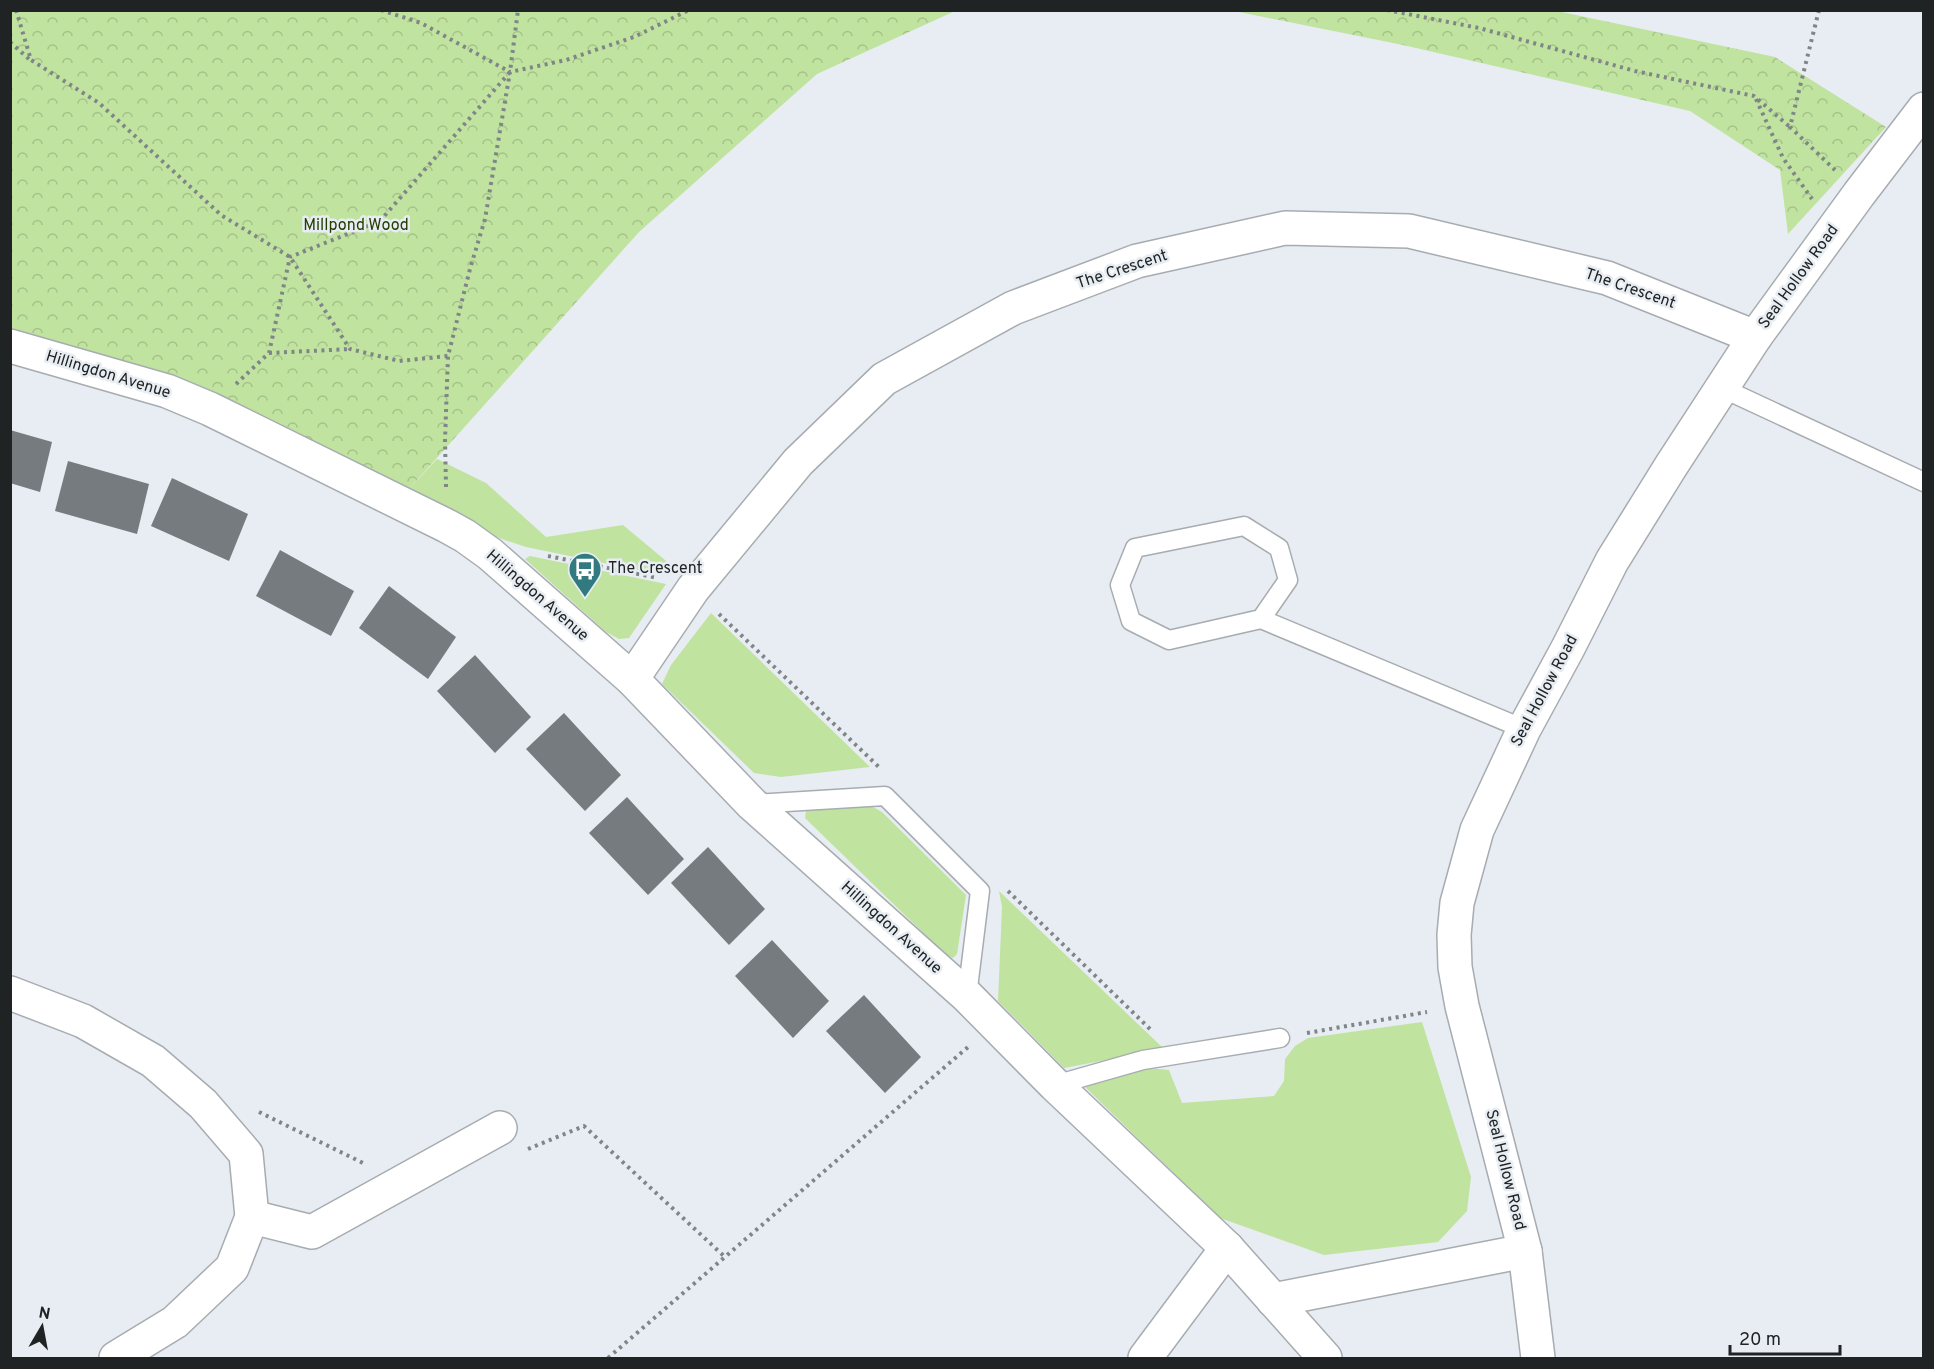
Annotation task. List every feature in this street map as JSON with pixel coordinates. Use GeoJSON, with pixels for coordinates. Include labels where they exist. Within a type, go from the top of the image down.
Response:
{"type":"FeatureCollection","features":[{"type":"Feature","properties":{"kind":"street","name":"Seal Hollow Road"},"geometry":{"type":"LineString","coordinates":[[1538,1359],[1525,1251],[1462,1006],[1455,967],[1454,935],[1457,903],[1477,830],[1524,729],[1612,561],[1755,337],[1923,109]]}},
{"type":"Feature","properties":{"kind":"street","name":"The Crescent"},"geometry":{"type":"LineString","coordinates":[[632,679],[693,589],[798,462],[884,379],[1013,308],[1137,261],[1285,228],[1409,231],[1607,278],[1755,337]]}},
{"type":"Feature","properties":{"kind":"street","name":"Hillingdon Avenue"},"geometry":{"type":"LineString","coordinates":[[10,346],[167,391],[210,409],[447,526],[490,554],[632,679],[752,804],[967,996],[1055,1084],[1227,1248],[1325,1359]]}},
{"type":"Feature","properties":{"kind":"street"},"geometry":{"type":"LineString","coordinates":[[10,993],[83,1021],[153,1061],[203,1104],[246,1154],[252,1217],[232,1268],[175,1322],[116,1359]]}},
{"type":"Feature","properties":{"kind":"street"},"geometry":{"type":"LineString","coordinates":[[252,1217],[312,1232],[500,1128]]}},
{"type":"Feature","properties":{"kind":"street"},"geometry":{"type":"LineString","coordinates":[[1144,1359],[1227,1248]]}},
{"type":"Feature","properties":{"kind":"street"},"geometry":{"type":"LineString","coordinates":[[1273,1300],[1525,1251]]}},
{"type":"Feature","properties":{"kind":"lane"},"geometry":{"type":"LineString","coordinates":[[1722,388],[1923,482]]}},
{"type":"Feature","properties":{"kind":"lane"},"geometry":{"type":"LineString","coordinates":[[1261,620],[1288,580],[1279,548],[1244,526],[1136,548],[1120,585],[1131,621],[1169,640],[1261,620],[1524,729]]}},
{"type":"Feature","properties":{"kind":"lane"},"geometry":{"type":"LineString","coordinates":[[752,804],[885,795],[980,891],[967,996]]}},
{"type":"Feature","properties":{"kind":"lane"},"geometry":{"type":"LineString","coordinates":[[1055,1084],[1143,1060],[1280,1038]]}},
{"type":"Feature","properties":{"kind":"path"},"geometry":{"type":"LineString","coordinates":[[15,10],[31,60]]}},
{"type":"Feature","properties":{"kind":"path"},"geometry":{"type":"LineString","coordinates":[[381,10],[421,23],[510,72]]}},
{"type":"Feature","properties":{"kind":"path"},"geometry":{"type":"LineString","coordinates":[[447,526],[445,440],[448,356],[485,219],[518,10]]}},
{"type":"Feature","properties":{"kind":"path"},"geometry":{"type":"LineString","coordinates":[[290,257],[380,221],[510,72],[566,60],[634,37],[689,10]]}},
{"type":"Feature","properties":{"kind":"path"},"geometry":{"type":"LineString","coordinates":[[1387,10],[1479,28],[1635,71],[1754,96],[1790,127],[1859,194]]}},
{"type":"Feature","properties":{"kind":"path"},"geometry":{"type":"LineString","coordinates":[[1790,127],[1819,10]]}},
{"type":"Feature","properties":{"kind":"path"},"geometry":{"type":"LineString","coordinates":[[10,42],[31,60],[99,103],[167,168],[221,215],[290,257],[350,349]]}},
{"type":"Feature","properties":{"kind":"path"},"geometry":{"type":"LineString","coordinates":[[1754,96],[1783,158],[1834,229]]}},
{"type":"Feature","properties":{"kind":"path"},"geometry":{"type":"LineString","coordinates":[[210,409],[269,353],[290,257]]}},
{"type":"Feature","properties":{"kind":"path"},"geometry":{"type":"LineString","coordinates":[[269,353],[350,349],[399,361],[448,356]]}},
{"type":"Feature","properties":{"kind":"path"},"geometry":{"type":"LineString","coordinates":[[490,554],[527,551],[668,580],[693,589],[886,774],[885,795]]}},
{"type":"Feature","properties":{"kind":"path"},"geometry":{"type":"LineString","coordinates":[[980,891],[1001,885],[1178,1055]]}},
{"type":"Feature","properties":{"kind":"path"},"geometry":{"type":"LineString","coordinates":[[1280,1038],[1462,1006]]}},
{"type":"Feature","properties":{"kind":"path"},"geometry":{"type":"LineString","coordinates":[[608,1359],[994,1023]]}},
{"type":"Feature","properties":{"kind":"path"},"geometry":{"type":"LineString","coordinates":[[257,1111],[401,1182]]}},
{"type":"Feature","properties":{"kind":"path"},"geometry":{"type":"LineString","coordinates":[[500,1128],[524,1150],[584,1126],[726,1258]]}},
{"type":"Feature","properties":{"kind":"green space","name":"Millpond Wood"},"geometry":{"type":"Polygon","coordinates":[[[11,11],[955,11],[817,74],[639,232],[409,489],[11,330],[11,11]]]}},
{"type":"Feature","properties":{"kind":"green space"},"geometry":{"type":"Polygon","coordinates":[[[1234,11],[1557,11],[1775,57],[1886,127],[1788,234],[1780,170],[1690,111],[1403,45],[1234,11]]]}},
{"type":"Feature","properties":{"kind":"green space"},"geometry":{"type":"Polygon","coordinates":[[[437,459],[486,483],[546,537],[623,525],[677,570],[664,574],[647,572],[526,547],[496,537],[467,517],[409,489],[437,459]]]}},
{"type":"Feature","properties":{"kind":"green space"},"geometry":{"type":"Polygon","coordinates":[[[530,556],[666,584],[629,638],[619,639],[606,632],[525,559],[530,556]]]}},
{"type":"Feature","properties":{"kind":"green space"},"geometry":{"type":"Polygon","coordinates":[[[711,613],[870,767],[781,777],[754,773],[662,684],[671,665],[711,613]]]}},
{"type":"Feature","properties":{"kind":"green space"},"geometry":{"type":"Polygon","coordinates":[[[860,804],[871,806],[882,812],[966,895],[957,954],[953,958],[946,955],[805,818],[806,810],[860,804]]]}},
{"type":"Feature","properties":{"kind":"green space"},"geometry":{"type":"Polygon","coordinates":[[[999,891],[1164,1049],[1064,1068],[998,1001],[1002,907],[999,891]]]}},
{"type":"Feature","properties":{"kind":"green space"},"geometry":{"type":"Polygon","coordinates":[[[1422,1022],[1471,1177],[1467,1211],[1438,1242],[1324,1255],[1220,1218],[1085,1087],[1149,1068],[1169,1070],[1182,1103],[1274,1096],[1284,1081],[1285,1059],[1295,1046],[1308,1038],[1422,1022]]]}},
{"type":"Feature","properties":{"kind":"building"},"geometry":{"type":"Polygon","coordinates":[[[10,430],[52,442],[40,492],[10,483],[10,430]]]}},
{"type":"Feature","properties":{"kind":"building"},"geometry":{"type":"Polygon","coordinates":[[[68,461],[149,484],[137,534],[55,511],[68,461]]]}},
{"type":"Feature","properties":{"kind":"building"},"geometry":{"type":"Polygon","coordinates":[[[172,478],[248,514],[229,561],[151,526],[172,478]]]}},
{"type":"Feature","properties":{"kind":"building"},"geometry":{"type":"Polygon","coordinates":[[[280,550],[354,591],[331,636],[256,596],[280,550]]]}},
{"type":"Feature","properties":{"kind":"building"},"geometry":{"type":"Polygon","coordinates":[[[389,586],[456,637],[428,679],[359,628],[389,586]]]}},
{"type":"Feature","properties":{"kind":"building"},"geometry":{"type":"Polygon","coordinates":[[[475,655],[531,717],[495,753],[437,691],[475,655]]]}},
{"type":"Feature","properties":{"kind":"building"},"geometry":{"type":"Polygon","coordinates":[[[564,713],[621,775],[585,811],[526,749],[564,713]]]}},
{"type":"Feature","properties":{"kind":"building"},"geometry":{"type":"Polygon","coordinates":[[[627,797],[684,859],[648,895],[589,833],[627,797]]]}},
{"type":"Feature","properties":{"kind":"building"},"geometry":{"type":"Polygon","coordinates":[[[708,847],[765,909],[729,945],[671,883],[708,847]]]}},
{"type":"Feature","properties":{"kind":"building"},"geometry":{"type":"Polygon","coordinates":[[[772,940],[829,1001],[793,1038],[735,976],[772,940]]]}},
{"type":"Feature","properties":{"kind":"building"},"geometry":{"type":"Polygon","coordinates":[[[864,995],[921,1057],[885,1093],[826,1031],[864,995]]]}},
{"type":"Feature","properties":{"kind":"place","name":"The Crescent"},"geometry":{"type":"Point","coordinates":[585,598]}}]}
